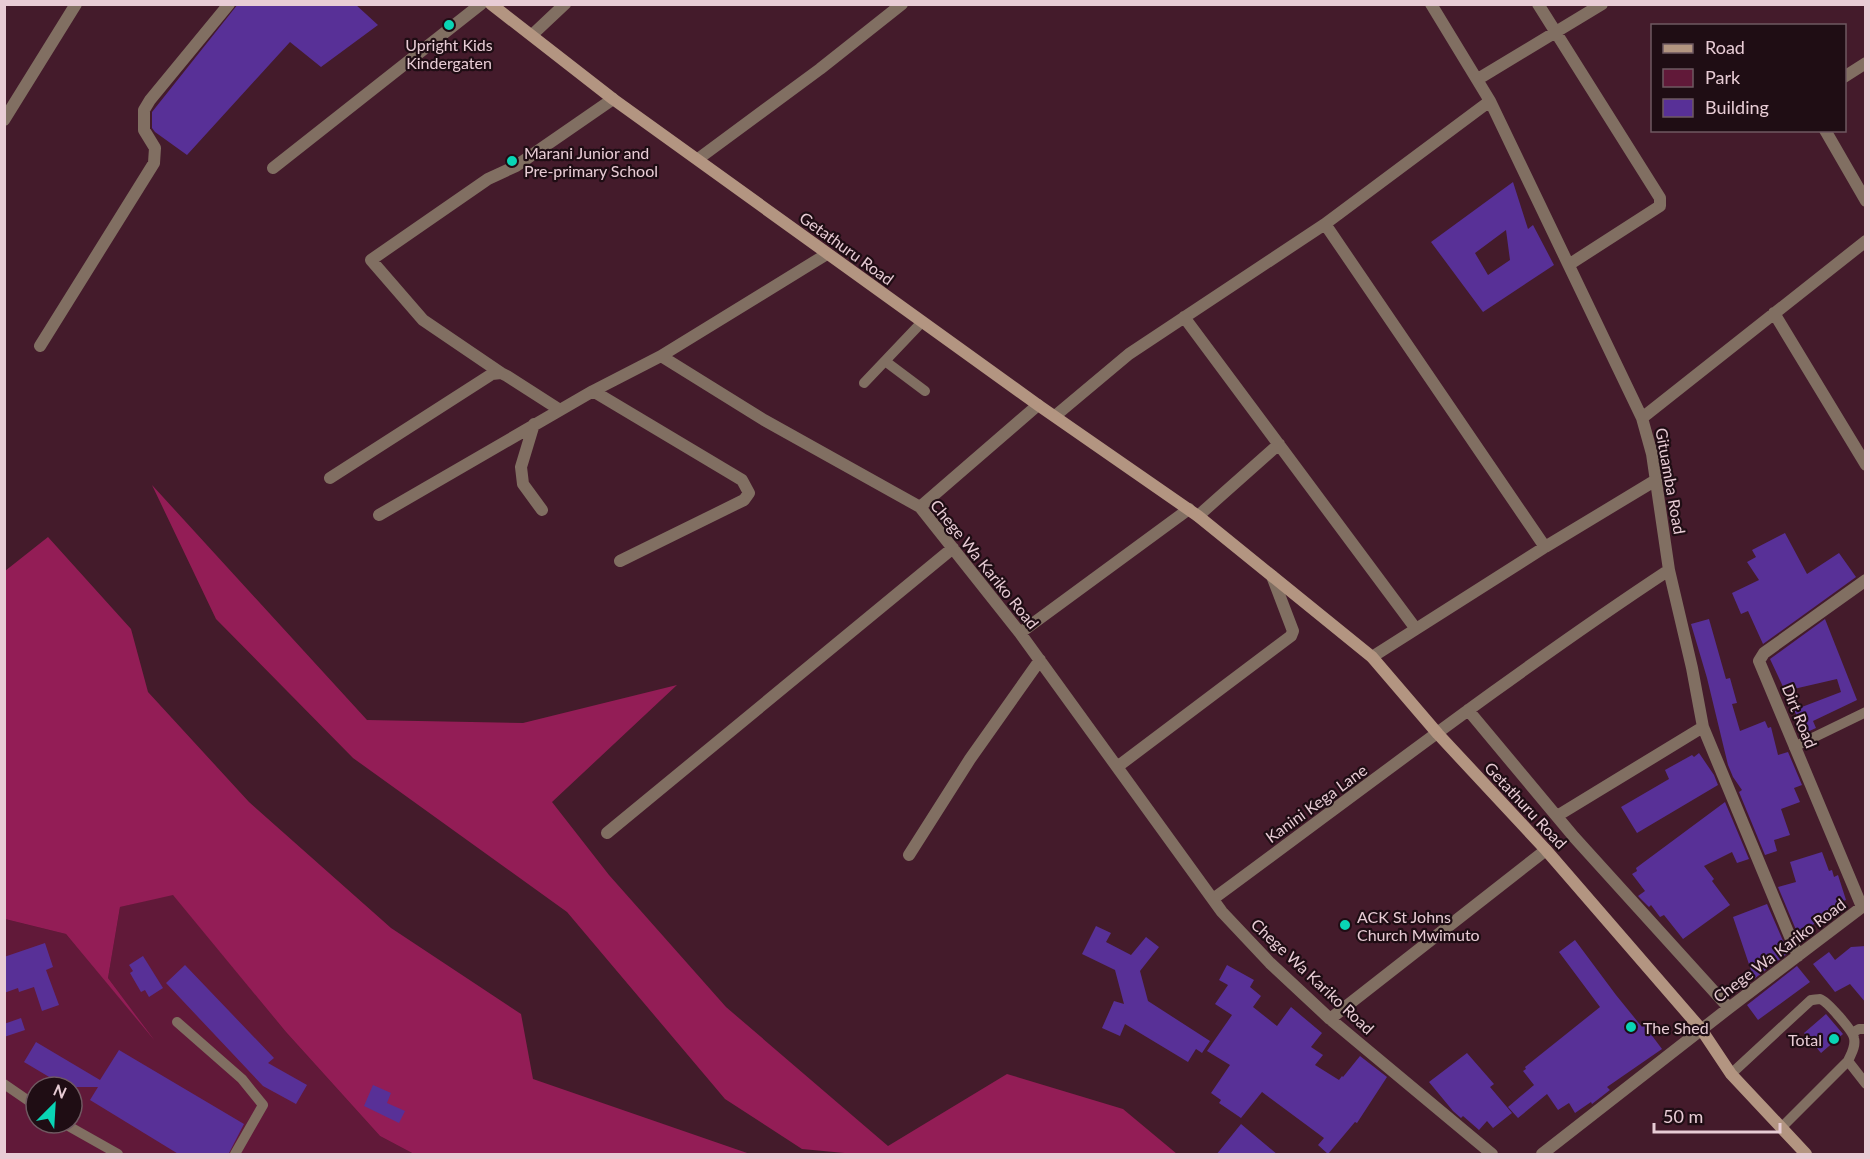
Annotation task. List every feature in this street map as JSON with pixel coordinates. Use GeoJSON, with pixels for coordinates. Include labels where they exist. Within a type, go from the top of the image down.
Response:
{"type":"FeatureCollection","features":[{"type":"Feature","properties":{"kind":"main road","name":"Getathuru Road"},"geometry":{"type":"LineString","coordinates":[[491,4],[613,99],[827,254],[1038,405],[1194,512],[1372,657],[1438,734],[1546,850],[1701,1029],[1731,1074],[1806,1155]]}},
{"type":"Feature","properties":{"kind":"street"},"geometry":{"type":"LineString","coordinates":[[4,120],[76,4]]}},
{"type":"Feature","properties":{"kind":"street"},"geometry":{"type":"LineString","coordinates":[[40,346],[154,164],[155,148],[144,130],[144,110],[229,4]]}},
{"type":"Feature","properties":{"kind":"street"},"geometry":{"type":"LineString","coordinates":[[273,168],[481,4]]}},
{"type":"Feature","properties":{"kind":"street"},"geometry":{"type":"LineString","coordinates":[[532,35],[565,4]]}},
{"type":"Feature","properties":{"kind":"street"},"geometry":{"type":"LineString","coordinates":[[698,159],[820,69],[902,4]]}},
{"type":"Feature","properties":{"kind":"street","name":"Gituamba Road"},"geometry":{"type":"LineString","coordinates":[[1431,4],[1490,101],[1642,418],[1656,480],[1669,570],[1703,727],[1798,956]]}},
{"type":"Feature","properties":{"kind":"street"},"geometry":{"type":"LineString","coordinates":[[1538,4],[1660,198],[1660,207],[1570,264]]}},
{"type":"Feature","properties":{"kind":"street"},"geometry":{"type":"LineString","coordinates":[[1478,79],[1602,4]]}},
{"type":"Feature","properties":{"kind":"street"},"geometry":{"type":"LineString","coordinates":[[1846,76],[1866,63]]}},
{"type":"Feature","properties":{"kind":"street"},"geometry":{"type":"LineString","coordinates":[[560,410],[423,320],[371,260],[488,179],[516,166],[613,99]]}},
{"type":"Feature","properties":{"kind":"street"},"geometry":{"type":"LineString","coordinates":[[1055,416],[1129,354],[1325,224],[1490,101]]}},
{"type":"Feature","properties":{"kind":"street"},"geometry":{"type":"LineString","coordinates":[[1826,132],[1866,201]]}},
{"type":"Feature","properties":{"kind":"street"},"geometry":{"type":"LineString","coordinates":[[1325,224],[1545,547]]}},
{"type":"Feature","properties":{"kind":"street"},"geometry":{"type":"LineString","coordinates":[[1642,418],[1866,241]]}},
{"type":"Feature","properties":{"kind":"street"},"geometry":{"type":"LineString","coordinates":[[379,515],[592,391],[661,356],[827,254]]}},
{"type":"Feature","properties":{"kind":"street"},"geometry":{"type":"LineString","coordinates":[[1774,313],[1866,465]]}},
{"type":"Feature","properties":{"kind":"street"},"geometry":{"type":"LineString","coordinates":[[1184,317],[1416,629]]}},
{"type":"Feature","properties":{"kind":"street","name":"Chege Wa Kariko Road"},"geometry":{"type":"LineString","coordinates":[[661,356],[764,420],[920,507],[1020,633],[1222,912],[1270,963],[1330,1019],[1491,1155]]}},
{"type":"Feature","properties":{"kind":"street"},"geometry":{"type":"LineString","coordinates":[[330,478],[492,374],[501,373]]}},
{"type":"Feature","properties":{"kind":"street"},"geometry":{"type":"LineString","coordinates":[[592,391],[742,480],[749,493],[744,500],[620,561]]}},
{"type":"Feature","properties":{"kind":"street"},"geometry":{"type":"LineString","coordinates":[[920,507],[1038,405]]}},
{"type":"Feature","properties":{"kind":"street"},"geometry":{"type":"LineString","coordinates":[[534,424],[521,467],[523,484],[542,510]]}},
{"type":"Feature","properties":{"kind":"street"},"geometry":{"type":"LineString","coordinates":[[1020,633],[1194,512],[1279,444]]}},
{"type":"Feature","properties":{"kind":"street"},"geometry":{"type":"LineString","coordinates":[[1372,657],[1545,547],[1656,480]]}},
{"type":"Feature","properties":{"kind":"street"},"geometry":{"type":"LineString","coordinates":[[607,833],[953,548]]}},
{"type":"Feature","properties":{"kind":"street","name":"Kanini Kega Lane"},"geometry":{"type":"LineString","coordinates":[[1213,899],[1468,710],[1601,615],[1669,570]]}},
{"type":"Feature","properties":{"kind":"street"},"geometry":{"type":"LineString","coordinates":[[1117,767],[1291,636],[1293,631],[1272,576]]}},
{"type":"Feature","properties":{"kind":"street","name":"Dirt Road"},"geometry":{"type":"LineString","coordinates":[[1864,906],[1759,661],[1761,656],[1866,580]]}},
{"type":"Feature","properties":{"kind":"street"},"geometry":{"type":"LineString","coordinates":[[909,855],[970,759],[1040,660]]}},
{"type":"Feature","properties":{"kind":"street"},"geometry":{"type":"LineString","coordinates":[[1468,710],[1557,816],[1729,1008]]}},
{"type":"Feature","properties":{"kind":"street"},"geometry":{"type":"LineString","coordinates":[[1557,816],[1703,727]]}},
{"type":"Feature","properties":{"kind":"street"},"geometry":{"type":"LineString","coordinates":[[1330,1019],[1546,850]]}},
{"type":"Feature","properties":{"kind":"street","name":"Chege Wa Kariko Road"},"geometry":{"type":"LineString","coordinates":[[1542,1155],[1701,1029],[1864,906]]}},
{"type":"Feature","properties":{"kind":"lane"},"geometry":{"type":"LineString","coordinates":[[864,383],[922,322]]}},
{"type":"Feature","properties":{"kind":"lane"},"geometry":{"type":"LineString","coordinates":[[885,361],[925,392]]}},
{"type":"Feature","properties":{"kind":"lane"},"geometry":{"type":"LineString","coordinates":[[1794,747],[1866,712]]}},
{"type":"Feature","properties":{"kind":"lane"},"geometry":{"type":"LineString","coordinates":[[1731,1074],[1811,1000],[1820,999],[1827,1003],[1852,1034],[1854,1045],[1848,1061],[1780,1128]]}},
{"type":"Feature","properties":{"kind":"lane"},"geometry":{"type":"LineString","coordinates":[[177,1022],[242,1079],[262,1105],[236,1155]]}},
{"type":"Feature","properties":{"kind":"lane"},"geometry":{"type":"LineString","coordinates":[[1852,1034],[1859,1029],[1866,1029]]}},
{"type":"Feature","properties":{"kind":"lane"},"geometry":{"type":"LineString","coordinates":[[1848,1061],[1866,1084]]}},
{"type":"Feature","properties":{"kind":"lane"},"geometry":{"type":"LineString","coordinates":[[4,1084],[24,1098]]}},
{"type":"Feature","properties":{"kind":"lane"},"geometry":{"type":"LineString","coordinates":[[84,1135],[118,1155]]}},
{"type":"Feature","properties":{"kind":"green space"},"geometry":{"type":"Polygon","coordinates":[[[173,894],[286,1032],[380,1136],[414,1154],[5,1154],[5,919],[66,934],[145,1028],[108,978],[120,907],[173,894]]]}},
{"type":"Feature","properties":{"kind":"shaded area"},"geometry":{"type":"Polygon","coordinates":[[[152,485],[367,720],[523,723],[677,685],[552,802],[609,875],[726,1007],[888,1146],[1007,1074],[1123,1109],[1177,1154],[855,1154],[802,1149],[725,1099],[567,912],[353,758],[216,619],[152,485]]]}},
{"type":"Feature","properties":{"kind":"shaded area"},"geometry":{"type":"Polygon","coordinates":[[[48,537],[131,629],[148,692],[249,802],[391,928],[521,1014],[533,1079],[750,1154],[414,1154],[380,1136],[286,1032],[173,895],[120,907],[108,978],[155,1041],[66,934],[5,919],[5,571],[48,537]]]}},
{"type":"Feature","properties":{"kind":"building"},"geometry":{"type":"Polygon","coordinates":[[[238,4],[355,4],[378,25],[321,67],[290,42],[187,155],[155,132],[152,128],[152,112],[238,4]]]}},
{"type":"Feature","properties":{"kind":"building"},"geometry":{"type":"Polygon","coordinates":[[[1513,182],[1528,229],[1533,225],[1554,265],[1483,312],[1431,242],[1513,182]],[[1506,230],[1475,253],[1488,275],[1510,260],[1506,230]]]}},
{"type":"Feature","properties":{"kind":"building"},"geometry":{"type":"Polygon","coordinates":[[[1785,533],[1807,574],[1839,553],[1856,577],[1763,644],[1748,611],[1741,614],[1732,593],[1759,580],[1747,562],[1756,557],[1752,550],[1785,533]]]}},
{"type":"Feature","properties":{"kind":"building"},"geometry":{"type":"Polygon","coordinates":[[[1709,619],[1726,679],[1730,678],[1737,703],[1732,704],[1740,731],[1765,721],[1768,728],[1771,727],[1778,755],[1788,752],[1802,785],[1794,788],[1800,802],[1781,809],[1790,835],[1774,840],[1777,851],[1765,855],[1739,792],[1742,790],[1728,765],[1691,624],[1709,619]]]}},
{"type":"Feature","properties":{"kind":"building"},"geometry":{"type":"Polygon","coordinates":[[[1825,619],[1857,700],[1813,721],[1816,728],[1805,733],[1794,710],[1841,692],[1837,679],[1785,691],[1770,659],[1825,619]]]}},
{"type":"Feature","properties":{"kind":"building"},"geometry":{"type":"Polygon","coordinates":[[[1699,753],[1718,785],[1637,833],[1621,807],[1669,779],[1665,770],[1699,753]]]}},
{"type":"Feature","properties":{"kind":"building"},"geometry":{"type":"Polygon","coordinates":[[[1725,802],[1749,859],[1737,863],[1732,852],[1704,866],[1730,905],[1683,939],[1664,915],[1660,917],[1651,905],[1649,907],[1638,896],[1645,891],[1632,874],[1637,871],[1636,868],[1725,802]]]}},
{"type":"Feature","properties":{"kind":"building"},"geometry":{"type":"Polygon","coordinates":[[[1822,852],[1829,871],[1832,870],[1834,877],[1838,875],[1846,900],[1843,901],[1845,908],[1812,925],[1814,931],[1799,937],[1778,887],[1796,882],[1790,862],[1822,852]]]}},
{"type":"Feature","properties":{"kind":"building"},"geometry":{"type":"Polygon","coordinates":[[[1767,904],[1784,943],[1781,945],[1788,953],[1754,979],[1733,917],[1767,904]]]}},
{"type":"Feature","properties":{"kind":"building"},"geometry":{"type":"Polygon","coordinates":[[[1096,926],[1111,933],[1106,942],[1131,955],[1146,937],[1159,947],[1140,971],[1148,1001],[1210,1041],[1202,1053],[1196,1049],[1188,1062],[1125,1024],[1120,1036],[1102,1028],[1114,1001],[1124,1004],[1115,970],[1082,954],[1096,926]]]}},
{"type":"Feature","properties":{"kind":"building"},"geometry":{"type":"Polygon","coordinates":[[[1575,940],[1616,995],[1642,1027],[1644,1025],[1662,1049],[1607,1087],[1610,1090],[1592,1104],[1591,1102],[1575,1113],[1569,1103],[1558,1110],[1547,1094],[1518,1118],[1508,1107],[1534,1085],[1523,1071],[1525,1067],[1600,1007],[1559,952],[1575,940]]]}},
{"type":"Feature","properties":{"kind":"building"},"geometry":{"type":"Polygon","coordinates":[[[45,943],[53,967],[46,970],[59,1005],[42,1011],[34,987],[19,992],[18,988],[4,993],[4,957],[45,943]]]}},
{"type":"Feature","properties":{"kind":"building"},"geometry":{"type":"Polygon","coordinates":[[[1866,946],[1866,1003],[1850,984],[1835,992],[1813,964],[1829,952],[1835,960],[1851,947],[1866,946]]]}},
{"type":"Feature","properties":{"kind":"building"},"geometry":{"type":"Polygon","coordinates":[[[143,956],[163,988],[149,997],[145,990],[141,992],[130,973],[133,971],[129,965],[143,956]]]}},
{"type":"Feature","properties":{"kind":"building"},"geometry":{"type":"Polygon","coordinates":[[[185,965],[274,1058],[268,1063],[307,1085],[296,1104],[263,1086],[166,983],[185,965]]]}},
{"type":"Feature","properties":{"kind":"building"},"geometry":{"type":"Polygon","coordinates":[[[1227,965],[1254,980],[1250,987],[1261,996],[1253,1007],[1277,1026],[1291,1007],[1322,1033],[1311,1047],[1323,1055],[1315,1065],[1339,1080],[1360,1056],[1387,1077],[1357,1123],[1355,1122],[1328,1154],[1318,1145],[1324,1138],[1262,1092],[1241,1118],[1219,1103],[1221,1100],[1211,1093],[1230,1065],[1207,1051],[1232,1015],[1215,1004],[1228,985],[1219,980],[1227,965]]]}},
{"type":"Feature","properties":{"kind":"building"},"geometry":{"type":"Polygon","coordinates":[[[1797,966],[1810,982],[1758,1020],[1747,1005],[1797,966]]]}},
{"type":"Feature","properties":{"kind":"building"},"geometry":{"type":"Polygon","coordinates":[[[1826,1014],[1843,1034],[1821,1053],[1804,1033],[1826,1014]]]}},
{"type":"Feature","properties":{"kind":"building"},"geometry":{"type":"Polygon","coordinates":[[[21,1018],[25,1030],[4,1037],[4,1024],[21,1018]]]}},
{"type":"Feature","properties":{"kind":"building"},"geometry":{"type":"Polygon","coordinates":[[[36,1042],[100,1080],[119,1050],[244,1124],[228,1155],[180,1155],[90,1100],[98,1087],[84,1087],[84,1075],[46,1075],[24,1062],[36,1042]]]}},
{"type":"Feature","properties":{"kind":"building"},"geometry":{"type":"Polygon","coordinates":[[[1467,1053],[1494,1084],[1490,1087],[1512,1113],[1493,1128],[1487,1121],[1479,1130],[1463,1116],[1461,1118],[1429,1082],[1467,1053]]]}},
{"type":"Feature","properties":{"kind":"building"},"geometry":{"type":"Polygon","coordinates":[[[373,1085],[391,1093],[387,1103],[405,1111],[399,1123],[364,1106],[373,1085]]]}},
{"type":"Feature","properties":{"kind":"building"},"geometry":{"type":"Polygon","coordinates":[[[1241,1124],[1278,1155],[1216,1155],[1241,1124]]]}},
{"type":"Feature","properties":{"kind":"place","name":"Upright Kids Kindergaten"},"geometry":{"type":"Point","coordinates":[449,25]}},
{"type":"Feature","properties":{"kind":"place","name":"Marani Junior and Pre-primary School"},"geometry":{"type":"Point","coordinates":[512,161]}},
{"type":"Feature","properties":{"kind":"place","name":"ACK St Johns Church Mwimuto"},"geometry":{"type":"Point","coordinates":[1345,925]}},
{"type":"Feature","properties":{"kind":"place","name":"The Shed"},"geometry":{"type":"Point","coordinates":[1631,1027]}},
{"type":"Feature","properties":{"kind":"place","name":"Total"},"geometry":{"type":"Point","coordinates":[1834,1039]}}]}
